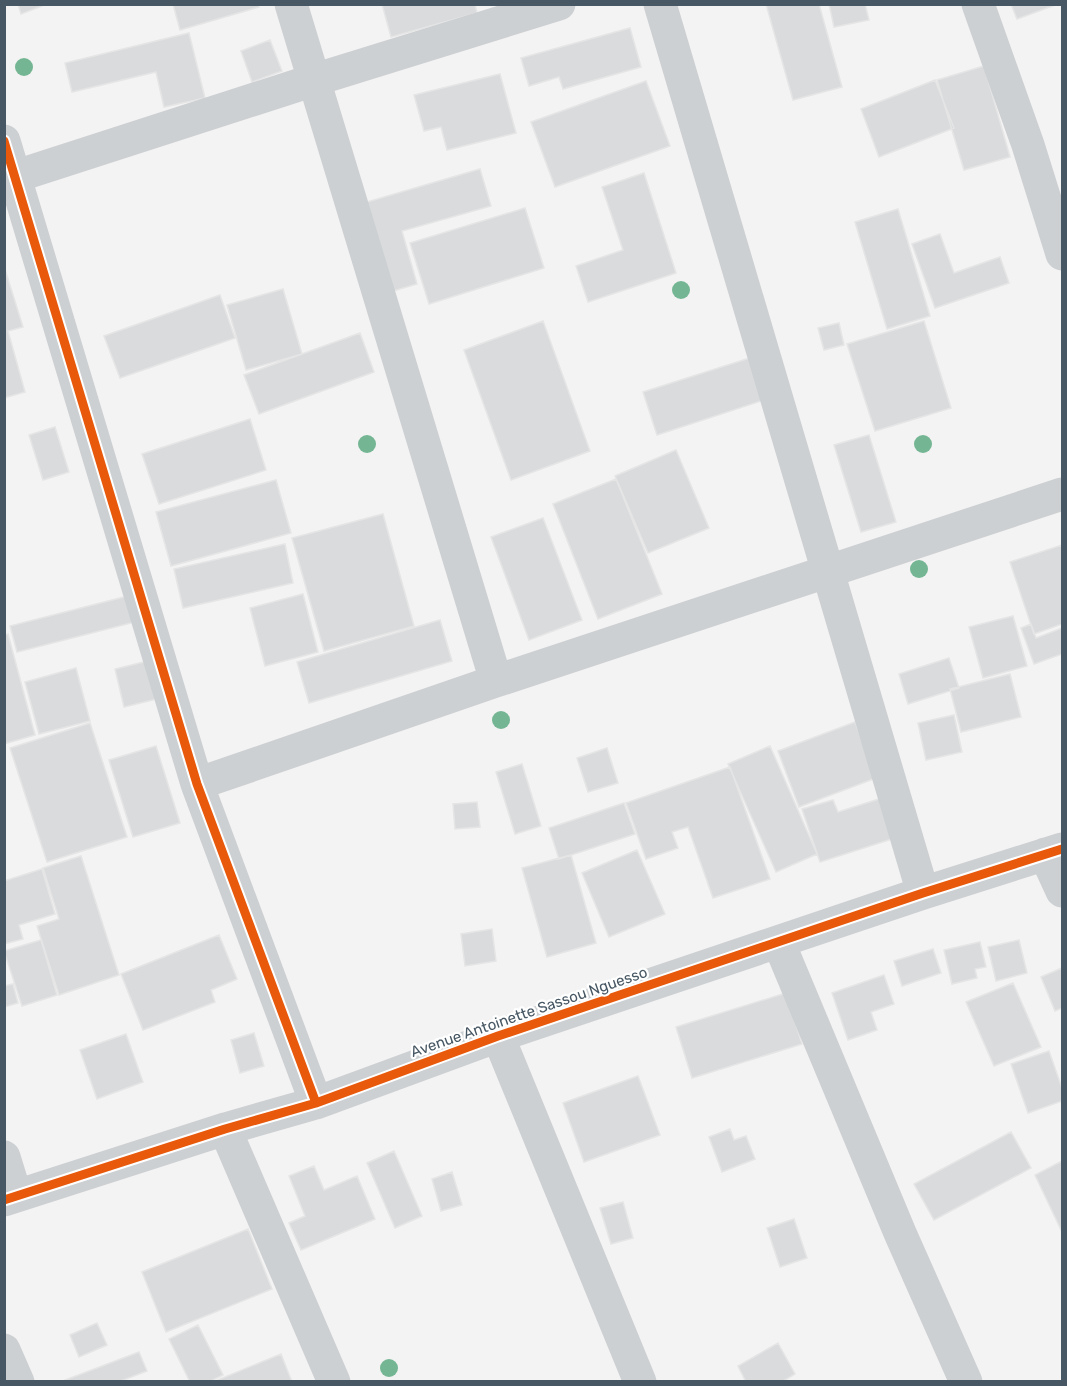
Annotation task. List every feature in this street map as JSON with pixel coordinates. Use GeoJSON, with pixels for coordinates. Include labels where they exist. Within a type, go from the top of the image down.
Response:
{"type":"FeatureCollection","features":[{"type":"Feature","properties":{"kind":"street"},"geometry":{"type":"LineString","coordinates":[[291,4],[496,681]]}},
{"type":"Feature","properties":{"kind":"street"},"geometry":{"type":"LineString","coordinates":[[10,178],[559,4]]}},
{"type":"Feature","properties":{"kind":"street"},"geometry":{"type":"LineString","coordinates":[[660,4],[923,893]]}},
{"type":"Feature","properties":{"kind":"street"},"geometry":{"type":"LineString","coordinates":[[978,4],[1028,145],[1062,254]]}},
{"type":"Feature","properties":{"kind":"street"},"geometry":{"type":"LineString","coordinates":[[4,141],[10,178],[197,784],[316,1103]]}},
{"type":"Feature","properties":{"kind":"street"},"geometry":{"type":"LineString","coordinates":[[197,784],[496,681],[1062,494]]}},
{"type":"Feature","properties":{"kind":"street"},"geometry":{"type":"LineString","coordinates":[[1054,851],[1062,891]]}},
{"type":"Feature","properties":{"kind":"street","name":"Avenue Antoinette Sassou Nguesso"},"geometry":{"type":"LineString","coordinates":[[10,1198],[225,1129],[316,1103],[498,1036],[1054,851]]}},
{"type":"Feature","properties":{"kind":"street"},"geometry":{"type":"LineString","coordinates":[[779,943],[900,1233],[966,1382]]}},
{"type":"Feature","properties":{"kind":"street"},"geometry":{"type":"LineString","coordinates":[[498,1036],[640,1382]]}},
{"type":"Feature","properties":{"kind":"street"},"geometry":{"type":"LineString","coordinates":[[225,1129],[334,1382]]}},
{"type":"Feature","properties":{"kind":"street"},"geometry":{"type":"LineString","coordinates":[[4,1157],[10,1198]]}},
{"type":"Feature","properties":{"kind":"street"},"geometry":{"type":"LineString","coordinates":[[4,1350],[18,1382]]}},
{"type":"Feature","properties":{"kind":"building"},"geometry":{"type":"Polygon","coordinates":[[[18,4],[47,4],[21,14],[18,4]]]}},
{"type":"Feature","properties":{"kind":"building"},"geometry":{"type":"Polygon","coordinates":[[[173,4],[258,4],[259,7],[180,30],[173,4]]]}},
{"type":"Feature","properties":{"kind":"building"},"geometry":{"type":"Polygon","coordinates":[[[382,4],[475,4],[477,13],[391,37],[382,4]]]}},
{"type":"Feature","properties":{"kind":"building"},"geometry":{"type":"Polygon","coordinates":[[[766,4],[819,4],[842,87],[793,100],[766,4]]]}},
{"type":"Feature","properties":{"kind":"building"},"geometry":{"type":"Polygon","coordinates":[[[829,4],[865,4],[869,20],[834,27],[829,4]]]}},
{"type":"Feature","properties":{"kind":"building"},"geometry":{"type":"Polygon","coordinates":[[[1011,4],[1058,4],[1017,19],[1011,4]]]}},
{"type":"Feature","properties":{"kind":"building"},"geometry":{"type":"Polygon","coordinates":[[[630,28],[641,67],[563,89],[559,77],[529,86],[521,58],[630,28]]]}},
{"type":"Feature","properties":{"kind":"building"},"geometry":{"type":"Polygon","coordinates":[[[189,33],[205,98],[164,107],[156,72],[72,92],[65,63],[189,33]]]}},
{"type":"Feature","properties":{"kind":"building"},"geometry":{"type":"Polygon","coordinates":[[[270,40],[282,71],[252,82],[241,51],[270,40]]]}},
{"type":"Feature","properties":{"kind":"building"},"geometry":{"type":"Polygon","coordinates":[[[984,66],[1010,157],[964,170],[937,80],[984,66]]]}},
{"type":"Feature","properties":{"kind":"building"},"geometry":{"type":"Polygon","coordinates":[[[500,74],[516,133],[447,150],[441,127],[424,131],[414,95],[500,74]]]}},
{"type":"Feature","properties":{"kind":"building"},"geometry":{"type":"Polygon","coordinates":[[[935,80],[954,128],[879,157],[861,109],[935,80]]]}},
{"type":"Feature","properties":{"kind":"building"},"geometry":{"type":"Polygon","coordinates":[[[646,81],[670,146],[555,187],[531,122],[646,81]]]}},
{"type":"Feature","properties":{"kind":"building"},"geometry":{"type":"Polygon","coordinates":[[[480,169],[491,206],[402,231],[417,284],[393,291],[367,202],[480,169]]]}},
{"type":"Feature","properties":{"kind":"building"},"geometry":{"type":"Polygon","coordinates":[[[644,173],[676,273],[588,302],[576,266],[623,250],[602,187],[644,173]]]}},
{"type":"Feature","properties":{"kind":"building"},"geometry":{"type":"Polygon","coordinates":[[[525,208],[544,268],[429,304],[410,243],[525,208]]]}},
{"type":"Feature","properties":{"kind":"building"},"geometry":{"type":"Polygon","coordinates":[[[898,209],[930,316],[887,329],[855,222],[898,209]]]}},
{"type":"Feature","properties":{"kind":"building"},"geometry":{"type":"Polygon","coordinates":[[[940,234],[954,273],[1000,257],[1009,283],[935,308],[912,244],[940,234]]]}},
{"type":"Feature","properties":{"kind":"building"},"geometry":{"type":"Polygon","coordinates":[[[4,266],[23,327],[8,331],[25,392],[4,398],[4,266]]]}},
{"type":"Feature","properties":{"kind":"building"},"geometry":{"type":"Polygon","coordinates":[[[283,289],[302,354],[246,370],[227,305],[283,289]]]}},
{"type":"Feature","properties":{"kind":"building"},"geometry":{"type":"Polygon","coordinates":[[[220,295],[235,338],[120,378],[104,336],[220,295]]]}},
{"type":"Feature","properties":{"kind":"building"},"geometry":{"type":"Polygon","coordinates":[[[543,321],[590,451],[511,480],[464,350],[543,321]]]}},
{"type":"Feature","properties":{"kind":"building"},"geometry":{"type":"Polygon","coordinates":[[[924,321],[951,408],[875,431],[847,344],[924,321]]]}},
{"type":"Feature","properties":{"kind":"building"},"geometry":{"type":"Polygon","coordinates":[[[839,323],[844,345],[824,350],[818,328],[839,323]]]}},
{"type":"Feature","properties":{"kind":"building"},"geometry":{"type":"Polygon","coordinates":[[[360,333],[374,372],[259,414],[244,375],[360,333]]]}},
{"type":"Feature","properties":{"kind":"building"},"geometry":{"type":"Polygon","coordinates":[[[756,356],[770,398],[657,435],[643,392],[756,356]]]}},
{"type":"Feature","properties":{"kind":"building"},"geometry":{"type":"Polygon","coordinates":[[[250,419],[266,470],[159,504],[142,454],[250,419]]]}},
{"type":"Feature","properties":{"kind":"building"},"geometry":{"type":"Polygon","coordinates":[[[55,427],[69,472],[43,480],[29,435],[55,427]]]}},
{"type":"Feature","properties":{"kind":"building"},"geometry":{"type":"Polygon","coordinates":[[[869,435],[896,522],[861,532],[834,445],[869,435]]]}},
{"type":"Feature","properties":{"kind":"building"},"geometry":{"type":"Polygon","coordinates":[[[676,450],[709,528],[648,553],[615,476],[676,450]]]}},
{"type":"Feature","properties":{"kind":"building"},"geometry":{"type":"Polygon","coordinates":[[[616,479],[662,594],[598,619],[553,504],[616,479]]]}},
{"type":"Feature","properties":{"kind":"building"},"geometry":{"type":"Polygon","coordinates":[[[276,480],[291,533],[171,566],[156,512],[276,480]]]}},
{"type":"Feature","properties":{"kind":"building"},"geometry":{"type":"Polygon","coordinates":[[[383,514],[414,626],[324,651],[292,538],[383,514]]]}},
{"type":"Feature","properties":{"kind":"building"},"geometry":{"type":"Polygon","coordinates":[[[543,518],[582,620],[529,640],[491,537],[543,518]]]}},
{"type":"Feature","properties":{"kind":"building"},"geometry":{"type":"Polygon","coordinates":[[[285,544],[293,583],[183,608],[174,569],[285,544]]]}},
{"type":"Feature","properties":{"kind":"building"},"geometry":{"type":"Polygon","coordinates":[[[1062,545],[1062,624],[1034,634],[1010,562],[1062,545]]]}},
{"type":"Feature","properties":{"kind":"building"},"geometry":{"type":"Polygon","coordinates":[[[303,594],[318,652],[265,666],[250,608],[303,594]]]}},
{"type":"Feature","properties":{"kind":"building"},"geometry":{"type":"Polygon","coordinates":[[[128,596],[135,622],[17,652],[10,626],[128,596]]]}},
{"type":"Feature","properties":{"kind":"building"},"geometry":{"type":"Polygon","coordinates":[[[1013,616],[1027,666],[983,678],[969,627],[1013,616]]]}},
{"type":"Feature","properties":{"kind":"building"},"geometry":{"type":"Polygon","coordinates":[[[440,620],[452,661],[309,703],[297,662],[440,620]]]}},
{"type":"Feature","properties":{"kind":"building"},"geometry":{"type":"Polygon","coordinates":[[[1031,624],[1036,638],[1062,628],[1062,654],[1034,664],[1021,628],[1031,624]]]}},
{"type":"Feature","properties":{"kind":"building"},"geometry":{"type":"Polygon","coordinates":[[[8,634],[35,735],[4,744],[4,635],[8,634]]]}},
{"type":"Feature","properties":{"kind":"building"},"geometry":{"type":"Polygon","coordinates":[[[949,658],[959,688],[908,704],[899,674],[949,658]]]}},
{"type":"Feature","properties":{"kind":"building"},"geometry":{"type":"Polygon","coordinates":[[[148,661],[157,699],[124,707],[115,669],[148,661]]]}},
{"type":"Feature","properties":{"kind":"building"},"geometry":{"type":"Polygon","coordinates":[[[76,668],[90,721],[39,734],[25,682],[76,668]]]}},
{"type":"Feature","properties":{"kind":"building"},"geometry":{"type":"Polygon","coordinates":[[[1010,674],[1021,717],[961,732],[950,689],[1010,674]]]}},
{"type":"Feature","properties":{"kind":"building"},"geometry":{"type":"Polygon","coordinates":[[[954,715],[962,752],[926,760],[918,723],[954,715]]]}},
{"type":"Feature","properties":{"kind":"building"},"geometry":{"type":"Polygon","coordinates":[[[855,722],[876,778],[799,807],[778,751],[855,722]]]}},
{"type":"Feature","properties":{"kind":"building"},"geometry":{"type":"Polygon","coordinates":[[[90,723],[127,837],[47,862],[10,748],[90,723]]]}},
{"type":"Feature","properties":{"kind":"building"},"geometry":{"type":"Polygon","coordinates":[[[156,746],[180,823],[133,837],[109,760],[156,746]]]}},
{"type":"Feature","properties":{"kind":"building"},"geometry":{"type":"Polygon","coordinates":[[[770,746],[817,854],[776,872],[728,764],[770,746]]]}},
{"type":"Feature","properties":{"kind":"building"},"geometry":{"type":"Polygon","coordinates":[[[607,748],[618,783],[588,792],[577,758],[607,748]]]}},
{"type":"Feature","properties":{"kind":"building"},"geometry":{"type":"Polygon","coordinates":[[[522,764],[541,826],[515,834],[496,772],[522,764]]]}},
{"type":"Feature","properties":{"kind":"building"},"geometry":{"type":"Polygon","coordinates":[[[730,767],[770,879],[713,898],[688,827],[672,832],[678,848],[646,859],[626,803],[730,767]]]}},
{"type":"Feature","properties":{"kind":"building"},"geometry":{"type":"Polygon","coordinates":[[[882,798],[895,838],[820,862],[802,809],[833,800],[838,812],[882,798]]]}},
{"type":"Feature","properties":{"kind":"building"},"geometry":{"type":"Polygon","coordinates":[[[477,802],[480,827],[455,829],[453,804],[477,802]]]}},
{"type":"Feature","properties":{"kind":"building"},"geometry":{"type":"Polygon","coordinates":[[[624,803],[635,834],[559,859],[549,828],[624,803]]]}},
{"type":"Feature","properties":{"kind":"building"},"geometry":{"type":"Polygon","coordinates":[[[637,850],[665,914],[609,937],[582,873],[637,850]]]}},
{"type":"Feature","properties":{"kind":"building"},"geometry":{"type":"Polygon","coordinates":[[[571,855],[596,943],[547,957],[522,868],[571,855]]]}},
{"type":"Feature","properties":{"kind":"building"},"geometry":{"type":"Polygon","coordinates":[[[81,856],[119,975],[59,995],[37,926],[59,919],[43,868],[81,856]]]}},
{"type":"Feature","properties":{"kind":"building"},"geometry":{"type":"Polygon","coordinates":[[[42,869],[55,914],[19,925],[23,939],[4,944],[4,881],[42,869]]]}},
{"type":"Feature","properties":{"kind":"building"},"geometry":{"type":"Polygon","coordinates":[[[492,929],[496,961],[465,966],[461,934],[492,929]]]}},
{"type":"Feature","properties":{"kind":"building"},"geometry":{"type":"Polygon","coordinates":[[[219,935],[237,979],[211,990],[215,1002],[143,1030],[121,974],[219,935]]]}},
{"type":"Feature","properties":{"kind":"building"},"geometry":{"type":"Polygon","coordinates":[[[41,940],[57,995],[22,1006],[4,951],[41,940]]]}},
{"type":"Feature","properties":{"kind":"building"},"geometry":{"type":"Polygon","coordinates":[[[1019,940],[1027,973],[996,981],[988,947],[1019,940]]]}},
{"type":"Feature","properties":{"kind":"building"},"geometry":{"type":"Polygon","coordinates":[[[980,942],[986,967],[975,969],[977,978],[952,984],[944,950],[980,942]]]}},
{"type":"Feature","properties":{"kind":"building"},"geometry":{"type":"Polygon","coordinates":[[[933,949],[941,973],[902,986],[894,961],[933,949]]]}},
{"type":"Feature","properties":{"kind":"building"},"geometry":{"type":"Polygon","coordinates":[[[1062,968],[1062,1008],[1055,1011],[1041,977],[1062,968]]]}},
{"type":"Feature","properties":{"kind":"building"},"geometry":{"type":"Polygon","coordinates":[[[884,975],[894,1004],[871,1012],[877,1030],[848,1040],[832,993],[884,975]]]}},
{"type":"Feature","properties":{"kind":"building"},"geometry":{"type":"Polygon","coordinates":[[[1013,983],[1041,1047],[994,1066],[966,1002],[1013,983]]]}},
{"type":"Feature","properties":{"kind":"building"},"geometry":{"type":"Polygon","coordinates":[[[13,984],[18,1003],[4,1007],[4,986],[13,984]]]}},
{"type":"Feature","properties":{"kind":"building"},"geometry":{"type":"Polygon","coordinates":[[[786,993],[802,1044],[692,1078],[676,1027],[786,993]]]}},
{"type":"Feature","properties":{"kind":"building"},"geometry":{"type":"Polygon","coordinates":[[[254,1033],[264,1066],[240,1073],[231,1040],[254,1033]]]}},
{"type":"Feature","properties":{"kind":"building"},"geometry":{"type":"Polygon","coordinates":[[[126,1034],[143,1082],[97,1099],[80,1050],[126,1034]]]}},
{"type":"Feature","properties":{"kind":"building"},"geometry":{"type":"Polygon","coordinates":[[[1049,1051],[1062,1088],[1062,1101],[1028,1113],[1011,1064],[1049,1051]]]}},
{"type":"Feature","properties":{"kind":"building"},"geometry":{"type":"Polygon","coordinates":[[[638,1076],[660,1135],[584,1162],[563,1103],[638,1076]]]}},
{"type":"Feature","properties":{"kind":"building"},"geometry":{"type":"Polygon","coordinates":[[[730,1129],[734,1140],[746,1136],[755,1159],[722,1172],[709,1137],[730,1129]]]}},
{"type":"Feature","properties":{"kind":"building"},"geometry":{"type":"Polygon","coordinates":[[[1011,1132],[1031,1168],[934,1220],[914,1184],[1011,1132]]]}},
{"type":"Feature","properties":{"kind":"building"},"geometry":{"type":"Polygon","coordinates":[[[394,1151],[422,1216],[395,1228],[367,1163],[394,1151]]]}},
{"type":"Feature","properties":{"kind":"building"},"geometry":{"type":"Polygon","coordinates":[[[1062,1161],[1062,1232],[1035,1175],[1062,1161]]]}},
{"type":"Feature","properties":{"kind":"building"},"geometry":{"type":"Polygon","coordinates":[[[314,1166],[324,1190],[357,1176],[375,1219],[301,1250],[289,1223],[305,1216],[289,1176],[314,1166]]]}},
{"type":"Feature","properties":{"kind":"building"},"geometry":{"type":"Polygon","coordinates":[[[452,1172],[462,1205],[441,1211],[432,1179],[452,1172]]]}},
{"type":"Feature","properties":{"kind":"building"},"geometry":{"type":"Polygon","coordinates":[[[623,1202],[633,1238],[611,1244],[600,1208],[623,1202]]]}},
{"type":"Feature","properties":{"kind":"building"},"geometry":{"type":"Polygon","coordinates":[[[794,1219],[807,1258],[780,1267],[767,1228],[794,1219]]]}},
{"type":"Feature","properties":{"kind":"building"},"geometry":{"type":"Polygon","coordinates":[[[248,1229],[272,1289],[166,1332],[142,1272],[248,1229]]]}},
{"type":"Feature","properties":{"kind":"building"},"geometry":{"type":"Polygon","coordinates":[[[97,1323],[107,1345],[79,1357],[70,1335],[97,1323]]]}},
{"type":"Feature","properties":{"kind":"building"},"geometry":{"type":"Polygon","coordinates":[[[198,1325],[223,1375],[209,1382],[190,1382],[169,1339],[198,1325]]]}},
{"type":"Feature","properties":{"kind":"building"},"geometry":{"type":"Polygon","coordinates":[[[778,1343],[795,1374],[782,1382],[746,1382],[738,1366],[778,1343]]]}},
{"type":"Feature","properties":{"kind":"building"},"geometry":{"type":"Polygon","coordinates":[[[139,1352],[147,1371],[118,1382],[60,1382],[139,1352]]]}},
{"type":"Feature","properties":{"kind":"building"},"geometry":{"type":"Polygon","coordinates":[[[281,1354],[292,1382],[213,1382],[281,1354]]]}},
{"type":"Feature","properties":{"kind":"cycle path"},"geometry":{"type":"LineString","coordinates":[[4,141],[197,784],[316,1103]]}},
{"type":"Feature","properties":{"kind":"cycle path"},"geometry":{"type":"LineString","coordinates":[[4,1200],[225,1129],[316,1103],[498,1036],[923,893],[1062,849]]}}]}
